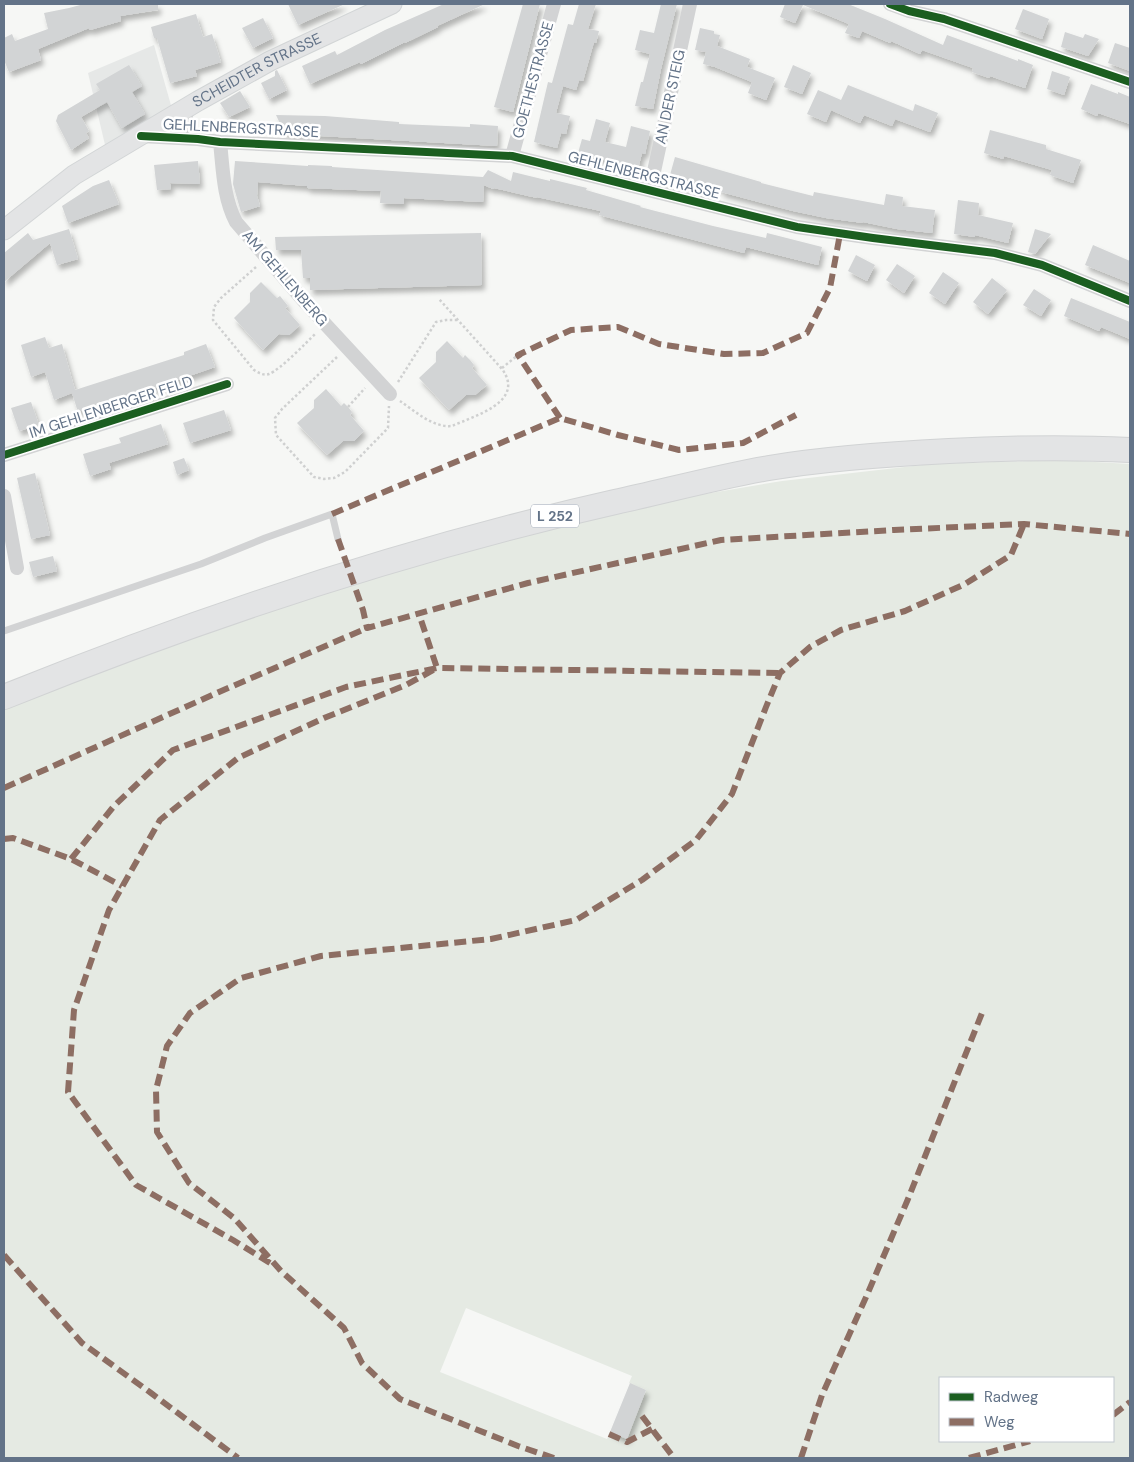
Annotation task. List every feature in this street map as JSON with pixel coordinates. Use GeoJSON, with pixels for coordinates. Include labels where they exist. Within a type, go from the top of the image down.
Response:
{"type":"FeatureCollection","features":[{"type":"Feature","properties":{"kind":"highway","name":"L 252"},"geometry":{"type":"LineString","coordinates":[[4,697],[139,645],[272,597],[372,565],[481,534],[681,487],[769,468],[875,455],[997,449],[1101,448],[1130,450]]}},
{"type":"Feature","properties":{"kind":"street","name":"SCHEIDTER STRASSE"},"geometry":{"type":"LineString","coordinates":[[4,230],[74,175],[188,107],[270,61],[392,4]]}},
{"type":"Feature","properties":{"kind":"street","name":"GOETHESTRASSE"},"geometry":{"type":"LineString","coordinates":[[512,156],[554,4]]}},
{"type":"Feature","properties":{"kind":"street","name":"AN DER STEIG"},"geometry":{"type":"LineString","coordinates":[[650,190],[690,4]]}},
{"type":"Feature","properties":{"kind":"street"},"geometry":{"type":"LineString","coordinates":[[890,4],[910,7],[1130,82]]}},
{"type":"Feature","properties":{"kind":"street","name":"GEHLENBERGSTRASSE"},"geometry":{"type":"LineString","coordinates":[[188,107],[185,116],[186,125],[198,139]]}},
{"type":"Feature","properties":{"kind":"street","name":"GEHLENBERGSTRASSE"},"geometry":{"type":"LineString","coordinates":[[141,136],[220,142],[512,156],[796,227],[995,253],[1042,265],[1130,301]]}},
{"type":"Feature","properties":{"kind":"street","name":"AM GEHLENBERG"},"geometry":{"type":"LineString","coordinates":[[220,142],[224,183],[230,209],[236,222],[390,394]]}},
{"type":"Feature","properties":{"kind":"street","name":"IM GEHLENBERGER FELD"},"geometry":{"type":"LineString","coordinates":[[4,455],[227,384]]}},
{"type":"Feature","properties":{"kind":"street"},"geometry":{"type":"LineString","coordinates":[[4,496],[17,568]]}},
{"type":"Feature","properties":{"kind":"lane"},"geometry":{"type":"LineString","coordinates":[[4,631],[202,564],[265,538],[332,514],[338,539]]}},
{"type":"Feature","properties":{"kind":"path"},"geometry":{"type":"LineString","coordinates":[[267,257],[221,298],[214,307],[213,320],[254,370],[262,374],[269,374],[326,324]]}},
{"type":"Feature","properties":{"kind":"path"},"geometry":{"type":"LineString","coordinates":[[390,394],[428,420],[444,427],[452,426],[497,405],[504,398],[509,388],[507,376],[439,298]]}},
{"type":"Feature","properties":{"kind":"path"},"geometry":{"type":"LineString","coordinates":[[348,348],[282,409],[275,418],[276,435],[314,477],[334,478],[345,472],[388,428],[390,394],[436,322],[458,320]]}},
{"type":"Feature","properties":{"kind":"path"},"geometry":{"type":"LineString","coordinates":[[502,369],[518,355]]}},
{"type":"Feature","properties":{"kind":"path"},"geometry":{"type":"LineString","coordinates":[[348,407],[376,379]]}},
{"type":"Feature","properties":{"kind":"shaded area"},"geometry":{"type":"Polygon","coordinates":[[[154,45],[172,109],[106,149],[88,73],[154,45]]]}},
{"type":"Feature","properties":{"kind":"shaded area"},"geometry":{"type":"Polygon","coordinates":[[[1061,460],[1130,464],[1130,1458],[4,1458],[4,709],[107,667],[340,585],[575,521],[687,497],[782,481],[931,464],[1061,460]],[[466,1308],[440,1372],[607,1439],[610,1432],[627,1438],[646,1390],[629,1383],[632,1376],[466,1308]]]}},
{"type":"Feature","properties":{"kind":"building"},"geometry":{"type":"Polygon","coordinates":[[[84,4],[158,4],[158,10],[120,16],[121,21],[90,30],[89,28],[38,49],[41,60],[9,72],[4,60],[4,38],[12,34],[15,41],[48,29],[44,13],[84,4]]]}},
{"type":"Feature","properties":{"kind":"building"},"geometry":{"type":"Polygon","coordinates":[[[288,4],[345,4],[298,25],[288,4]]]}},
{"type":"Feature","properties":{"kind":"building"},"geometry":{"type":"Polygon","coordinates":[[[444,4],[485,4],[361,64],[360,62],[310,84],[302,66],[335,51],[337,55],[385,30],[444,4]]]}},
{"type":"Feature","properties":{"kind":"building"},"geometry":{"type":"Polygon","coordinates":[[[523,4],[540,4],[513,112],[494,107],[523,4]]]}},
{"type":"Feature","properties":{"kind":"building"},"geometry":{"type":"Polygon","coordinates":[[[579,4],[596,4],[588,29],[599,31],[583,81],[579,80],[576,90],[563,86],[556,113],[570,116],[566,134],[561,133],[557,148],[534,142],[548,82],[552,83],[568,24],[573,25],[579,4]]]}},
{"type":"Feature","properties":{"kind":"building"},"geometry":{"type":"Polygon","coordinates":[[[661,4],[677,4],[653,109],[635,106],[650,54],[635,50],[640,30],[654,33],[661,4]]]}},
{"type":"Feature","properties":{"kind":"building"},"geometry":{"type":"Polygon","coordinates":[[[785,4],[848,4],[943,45],[947,35],[1033,65],[1025,88],[972,72],[973,68],[922,50],[920,54],[862,31],[859,38],[845,33],[849,24],[803,5],[795,23],[780,17],[785,4]]]}},
{"type":"Feature","properties":{"kind":"building"},"geometry":{"type":"Polygon","coordinates":[[[1023,9],[1049,19],[1042,39],[1015,29],[1023,9]]]}},
{"type":"Feature","properties":{"kind":"building"},"geometry":{"type":"Polygon","coordinates":[[[196,14],[203,37],[212,34],[221,62],[195,70],[197,76],[170,83],[157,38],[154,38],[151,27],[196,14]]]}},
{"type":"Feature","properties":{"kind":"building"},"geometry":{"type":"Polygon","coordinates":[[[263,18],[273,38],[253,48],[242,28],[263,18]]]}},
{"type":"Feature","properties":{"kind":"building"},"geometry":{"type":"Polygon","coordinates":[[[700,28],[714,31],[714,34],[720,35],[717,46],[750,59],[747,67],[775,78],[766,100],[748,93],[752,82],[703,64],[706,52],[695,50],[700,28]]]}},
{"type":"Feature","properties":{"kind":"building"},"geometry":{"type":"Polygon","coordinates":[[[1065,32],[1083,38],[1085,34],[1099,39],[1088,56],[1061,47],[1065,32]]]}},
{"type":"Feature","properties":{"kind":"building"},"geometry":{"type":"Polygon","coordinates":[[[1115,43],[1130,48],[1130,71],[1108,63],[1115,43]]]}},
{"type":"Feature","properties":{"kind":"building"},"geometry":{"type":"Polygon","coordinates":[[[129,65],[142,86],[132,92],[145,114],[122,128],[107,102],[81,117],[89,131],[86,133],[89,138],[71,150],[56,121],[58,115],[100,90],[96,84],[129,65]]]}},
{"type":"Feature","properties":{"kind":"building"},"geometry":{"type":"Polygon","coordinates":[[[793,65],[811,73],[802,94],[784,87],[793,65]]]}},
{"type":"Feature","properties":{"kind":"building"},"geometry":{"type":"Polygon","coordinates":[[[277,70],[287,90],[269,99],[261,83],[275,76],[275,71],[277,70]]]}},
{"type":"Feature","properties":{"kind":"building"},"geometry":{"type":"Polygon","coordinates":[[[1052,71],[1070,77],[1064,95],[1047,89],[1052,71]]]}},
{"type":"Feature","properties":{"kind":"building"},"geometry":{"type":"Polygon","coordinates":[[[1091,84],[1130,97],[1130,124],[1098,113],[1097,116],[1081,109],[1091,84]]]}},
{"type":"Feature","properties":{"kind":"building"},"geometry":{"type":"Polygon","coordinates":[[[848,85],[913,111],[915,104],[938,113],[930,132],[895,119],[892,126],[864,115],[860,123],[831,110],[826,122],[807,114],[818,90],[841,100],[848,85]]]}},
{"type":"Feature","properties":{"kind":"building"},"geometry":{"type":"Polygon","coordinates":[[[240,91],[250,107],[229,117],[220,103],[240,91]]]}},
{"type":"Feature","properties":{"kind":"building"},"geometry":{"type":"Polygon","coordinates":[[[276,115],[325,116],[399,122],[399,124],[470,127],[470,124],[498,126],[497,146],[285,134],[276,115]]]}},
{"type":"Feature","properties":{"kind":"building"},"geometry":{"type":"Polygon","coordinates":[[[596,119],[610,123],[605,142],[626,147],[631,126],[650,131],[645,154],[642,153],[638,169],[578,153],[582,139],[590,141],[596,119]]]}},
{"type":"Feature","properties":{"kind":"building"},"geometry":{"type":"Polygon","coordinates":[[[990,130],[1046,145],[1046,149],[1081,160],[1073,183],[1050,175],[1052,170],[1004,156],[1003,159],[984,153],[990,130]]]}},
{"type":"Feature","properties":{"kind":"building"},"geometry":{"type":"Polygon","coordinates":[[[675,157],[761,183],[813,196],[814,192],[884,205],[886,194],[903,197],[902,206],[935,210],[932,233],[826,218],[721,192],[722,189],[670,175],[675,157]]]}},
{"type":"Feature","properties":{"kind":"building"},"geometry":{"type":"Polygon","coordinates":[[[198,161],[200,184],[170,183],[171,189],[157,190],[154,165],[198,161]]]}},
{"type":"Feature","properties":{"kind":"building"},"geometry":{"type":"Polygon","coordinates":[[[235,161],[483,177],[488,170],[511,181],[513,172],[587,188],[586,190],[640,207],[713,226],[766,238],[767,233],[822,247],[818,265],[746,247],[744,253],[599,215],[601,211],[493,189],[484,185],[483,202],[404,198],[404,204],[380,203],[381,191],[307,188],[307,186],[258,182],[257,196],[260,206],[241,212],[233,184],[235,161]]]}},
{"type":"Feature","properties":{"kind":"building"},"geometry":{"type":"Polygon","coordinates":[[[109,180],[119,204],[68,223],[62,206],[93,186],[109,180]]]}},
{"type":"Feature","properties":{"kind":"building"},"geometry":{"type":"Polygon","coordinates":[[[958,200],[979,203],[978,215],[1013,223],[1008,243],[975,235],[975,237],[954,234],[958,200]]]}},
{"type":"Feature","properties":{"kind":"building"},"geometry":{"type":"Polygon","coordinates":[[[69,229],[78,259],[57,265],[50,243],[4,282],[4,253],[28,233],[33,240],[69,229]]]}},
{"type":"Feature","properties":{"kind":"building"},"geometry":{"type":"Polygon","coordinates":[[[1035,229],[1051,234],[1035,254],[1028,252],[1035,229]]]}},
{"type":"Feature","properties":{"kind":"building"},"geometry":{"type":"Polygon","coordinates":[[[481,233],[482,285],[310,290],[310,278],[303,278],[301,250],[276,250],[275,237],[481,233]]]}},
{"type":"Feature","properties":{"kind":"building"},"geometry":{"type":"Polygon","coordinates":[[[1093,245],[1130,261],[1130,283],[1085,265],[1093,245]]]}},
{"type":"Feature","properties":{"kind":"building"},"geometry":{"type":"Polygon","coordinates":[[[856,255],[875,265],[867,281],[848,271],[856,255]]]}},
{"type":"Feature","properties":{"kind":"building"},"geometry":{"type":"Polygon","coordinates":[[[897,264],[915,276],[904,293],[886,280],[897,264]]]}},
{"type":"Feature","properties":{"kind":"building"},"geometry":{"type":"Polygon","coordinates":[[[943,272],[959,283],[945,304],[929,293],[943,272]]]}},
{"type":"Feature","properties":{"kind":"building"},"geometry":{"type":"Polygon","coordinates":[[[992,278],[1007,290],[988,314],[973,302],[992,278]]]}},
{"type":"Feature","properties":{"kind":"building"},"geometry":{"type":"Polygon","coordinates":[[[261,282],[277,298],[280,296],[288,306],[285,308],[300,325],[289,335],[279,334],[263,350],[234,318],[250,302],[250,293],[261,282]]]}},
{"type":"Feature","properties":{"kind":"building"},"geometry":{"type":"Polygon","coordinates":[[[1034,289],[1051,300],[1041,316],[1023,305],[1034,289]]]}},
{"type":"Feature","properties":{"kind":"building"},"geometry":{"type":"Polygon","coordinates":[[[1071,298],[1130,322],[1130,339],[1101,327],[1099,331],[1064,316],[1071,298]]]}},
{"type":"Feature","properties":{"kind":"building"},"geometry":{"type":"Polygon","coordinates":[[[45,337],[49,348],[62,344],[75,390],[184,355],[184,352],[206,344],[215,367],[135,395],[78,412],[72,393],[54,400],[45,372],[31,377],[21,345],[45,337]]]}},
{"type":"Feature","properties":{"kind":"building"},"geometry":{"type":"Polygon","coordinates":[[[447,341],[463,358],[465,355],[470,360],[474,365],[472,368],[487,385],[475,395],[466,395],[449,410],[419,378],[436,362],[436,352],[447,341]]]}},
{"type":"Feature","properties":{"kind":"building"},"geometry":{"type":"Polygon","coordinates":[[[326,389],[341,406],[344,403],[348,407],[352,412],[350,415],[364,431],[354,441],[343,441],[327,455],[297,423],[314,408],[314,400],[326,389]]]}},
{"type":"Feature","properties":{"kind":"building"},"geometry":{"type":"Polygon","coordinates":[[[31,402],[39,425],[19,431],[11,408],[31,402]]]}},
{"type":"Feature","properties":{"kind":"building"},"geometry":{"type":"Polygon","coordinates":[[[224,410],[231,430],[190,443],[183,423],[224,410]]]}},
{"type":"Feature","properties":{"kind":"building"},"geometry":{"type":"Polygon","coordinates":[[[161,424],[168,444],[109,463],[111,469],[90,476],[83,454],[121,443],[119,438],[161,424]]]}},
{"type":"Feature","properties":{"kind":"building"},"geometry":{"type":"Polygon","coordinates":[[[184,458],[189,470],[177,475],[173,462],[184,458]]]}},
{"type":"Feature","properties":{"kind":"building"},"geometry":{"type":"Polygon","coordinates":[[[35,473],[50,535],[31,539],[17,478],[35,473]]]}},
{"type":"Feature","properties":{"kind":"building"},"geometry":{"type":"Polygon","coordinates":[[[53,556],[57,571],[33,577],[29,562],[53,556]]]}},
{"type":"Feature","properties":{"kind":"building"},"geometry":{"type":"Polygon","coordinates":[[[630,1383],[646,1390],[627,1439],[610,1432],[630,1383]]]}},
{"type":"Feature","properties":{"kind":"marked path"},"geometry":{"type":"LineString","coordinates":[[560,418],[518,355],[571,330],[618,327],[659,344],[724,354],[763,353],[807,333],[830,288],[840,234]]}},
{"type":"Feature","properties":{"kind":"marked path"},"geometry":{"type":"LineString","coordinates":[[332,514],[560,418],[679,450],[743,443],[796,415]]}},
{"type":"Feature","properties":{"kind":"marked path"},"geometry":{"type":"LineString","coordinates":[[338,539],[363,610],[367,628],[528,583],[721,540],[1024,524],[1130,534]]}},
{"type":"Feature","properties":{"kind":"marked path"},"geometry":{"type":"LineString","coordinates":[[554,1458],[518,1446],[400,1399],[362,1363],[344,1328],[281,1271],[234,1218],[189,1183],[157,1132],[156,1090],[167,1046],[190,1013],[241,978],[321,956],[491,939],[576,920],[642,880],[696,840],[732,794],[780,673],[810,647],[841,630],[905,611],[965,584],[1011,555],[1024,524]]}},
{"type":"Feature","properties":{"kind":"marked path"},"geometry":{"type":"LineString","coordinates":[[270,1263],[136,1185],[68,1092],[74,1010],[109,910],[160,820],[238,758],[324,718],[406,685],[437,668],[419,614]]}},
{"type":"Feature","properties":{"kind":"marked path"},"geometry":{"type":"LineString","coordinates":[[4,788],[367,628]]}},
{"type":"Feature","properties":{"kind":"marked path"},"geometry":{"type":"LineString","coordinates":[[71,859],[114,806],[173,750],[346,687],[437,668],[780,673]]}},
{"type":"Feature","properties":{"kind":"marked path"},"geometry":{"type":"LineString","coordinates":[[4,839],[13,838],[71,859],[122,886]]}},
{"type":"Feature","properties":{"kind":"marked path"},"geometry":{"type":"LineString","coordinates":[[801,1458],[822,1395],[908,1199],[982,1013]]}},
{"type":"Feature","properties":{"kind":"marked path"},"geometry":{"type":"LineString","coordinates":[[4,1255],[82,1343],[238,1458]]}},
{"type":"Feature","properties":{"kind":"marked path"},"geometry":{"type":"LineString","coordinates":[[1114,1414],[1130,1402]]}},
{"type":"Feature","properties":{"kind":"marked path"},"geometry":{"type":"LineString","coordinates":[[642,1416],[674,1458]]}},
{"type":"Feature","properties":{"kind":"marked path"},"geometry":{"type":"LineString","coordinates":[[609,1434],[627,1442],[652,1429]]}},
{"type":"Feature","properties":{"kind":"marked path"},"geometry":{"type":"LineString","coordinates":[[969,1458],[1026,1442]]}},
{"type":"Feature","properties":{"kind":"cycle path"},"geometry":{"type":"LineString","coordinates":[[890,4],[909,11],[944,19],[1130,82]]}},
{"type":"Feature","properties":{"kind":"cycle path"},"geometry":{"type":"LineString","coordinates":[[141,136],[220,142],[512,156],[797,227],[995,253],[1042,265],[1130,301]]}},
{"type":"Feature","properties":{"kind":"cycle path"},"geometry":{"type":"LineString","coordinates":[[4,455],[227,384]]}}]}
